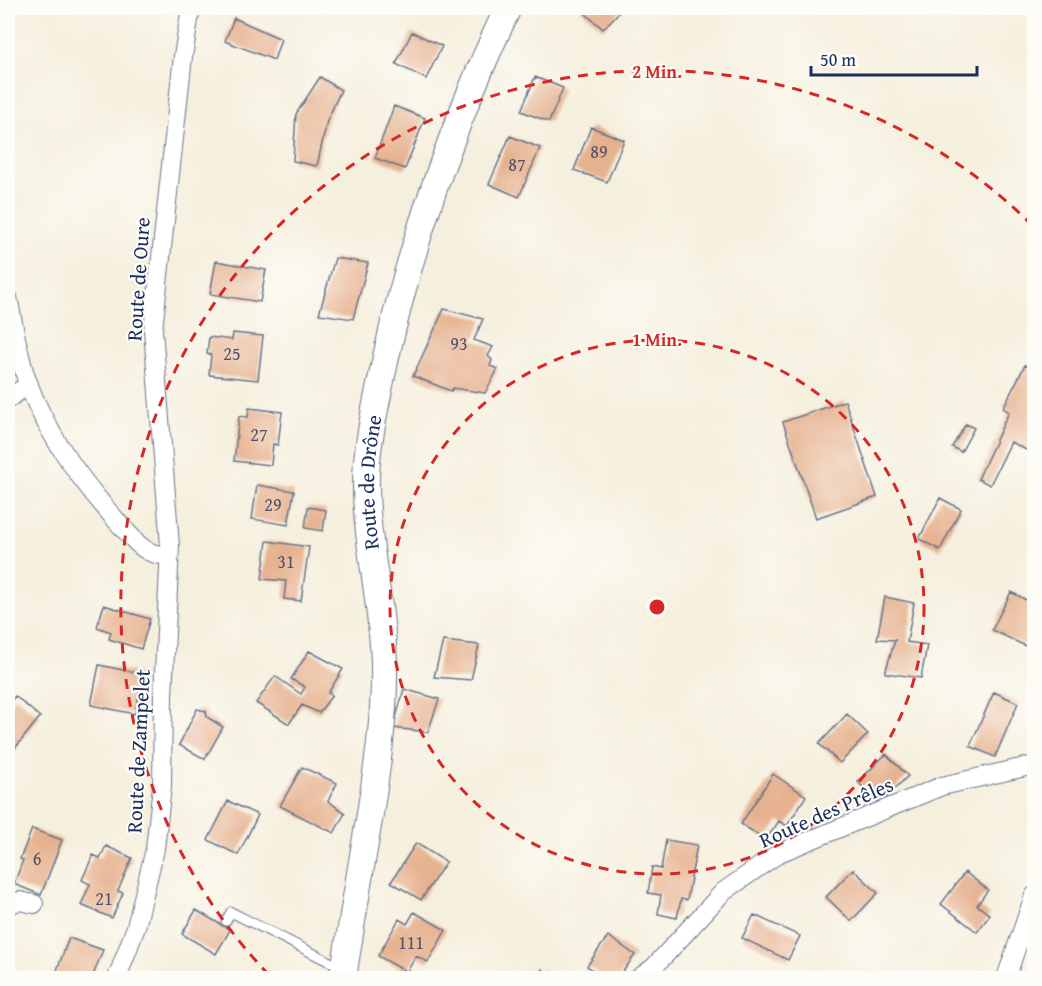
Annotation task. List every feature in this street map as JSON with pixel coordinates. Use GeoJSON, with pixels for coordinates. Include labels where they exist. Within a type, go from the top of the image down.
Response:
{"type":"FeatureCollection","features":[{"type":"Feature","properties":{"kind":"street","name":"Route de Oure"},"geometry":{"type":"LineString","coordinates":[[170,556],[153,330],[183,56],[191,8]]}},
{"type":"Feature","properties":{"kind":"street","name":"Route de Drône"},"geometry":{"type":"LineString","coordinates":[[344,974],[378,760],[384,702],[382,620],[367,498],[367,463],[372,424],[395,319],[423,220],[461,111],[508,8]]}},
{"type":"Feature","properties":{"kind":"street"},"geometry":{"type":"LineString","coordinates":[[8,297],[29,384],[51,429],[97,497],[129,535],[146,551],[170,556]]}},
{"type":"Feature","properties":{"kind":"street"},"geometry":{"type":"LineString","coordinates":[[8,399],[29,384]]}},
{"type":"Feature","properties":{"kind":"street","name":"Route de Zampelet"},"geometry":{"type":"LineString","coordinates":[[117,978],[136,927],[155,849],[159,820],[170,556]]}},
{"type":"Feature","properties":{"kind":"street","name":"Route des Prêles"},"geometry":{"type":"LineString","coordinates":[[639,978],[653,968],[723,892],[779,853],[942,786],[1035,765]]}},
{"type":"Feature","properties":{"kind":"street"},"geometry":{"type":"LineString","coordinates":[[1006,978],[1035,896]]}},
{"type":"Feature","properties":{"kind":"street"},"geometry":{"type":"LineString","coordinates":[[8,907],[9,904],[20,901],[34,904]]}},
{"type":"Feature","properties":{"kind":"lane"},"geometry":{"type":"LineString","coordinates":[[226,921],[231,912],[333,965],[344,974]]}},
{"type":"Feature","properties":{"kind":"building"},"geometry":{"type":"Polygon","coordinates":[[[579,8],[623,8],[603,29],[579,8]]]}},
{"type":"Feature","properties":{"kind":"building"},"geometry":{"type":"Polygon","coordinates":[[[234,18],[281,39],[274,60],[225,41],[234,18]]]}},
{"type":"Feature","properties":{"kind":"building"},"geometry":{"type":"Polygon","coordinates":[[[412,32],[442,46],[426,79],[396,64],[412,32]]]}},
{"type":"Feature","properties":{"kind":"building"},"geometry":{"type":"Polygon","coordinates":[[[320,77],[341,90],[327,121],[317,166],[293,161],[296,114],[320,77]]]}},
{"type":"Feature","properties":{"kind":"building"},"geometry":{"type":"Polygon","coordinates":[[[535,77],[563,88],[549,122],[521,111],[535,77]]]}},
{"type":"Feature","properties":{"kind":"building"},"geometry":{"type":"Polygon","coordinates":[[[394,106],[425,118],[405,169],[375,158],[394,106]]]}},
{"type":"Feature","properties":{"kind":"building"},"geometry":{"type":"Polygon","coordinates":[[[591,127],[624,140],[607,182],[574,170],[591,127]]]}},
{"type":"Feature","properties":{"kind":"building"},"geometry":{"type":"Polygon","coordinates":[[[510,136],[540,148],[519,197],[489,184],[510,136]]]}},
{"type":"Feature","properties":{"kind":"building"},"geometry":{"type":"Polygon","coordinates":[[[335,258],[368,263],[353,319],[319,314],[335,258]]]}},
{"type":"Feature","properties":{"kind":"building"},"geometry":{"type":"Polygon","coordinates":[[[216,261],[266,270],[260,302],[210,294],[216,261]]]}},
{"type":"Feature","properties":{"kind":"building"},"geometry":{"type":"Polygon","coordinates":[[[444,309],[483,319],[474,340],[493,347],[488,356],[492,360],[490,366],[498,369],[485,393],[453,388],[451,391],[413,376],[444,309]]]}},
{"type":"Feature","properties":{"kind":"building"},"geometry":{"type":"Polygon","coordinates":[[[233,333],[263,336],[258,380],[209,375],[211,355],[207,354],[209,337],[232,340],[233,333]]]}},
{"type":"Feature","properties":{"kind":"building"},"geometry":{"type":"Polygon","coordinates":[[[1025,365],[1034,369],[1034,438],[1028,451],[1011,442],[990,485],[978,479],[1009,412],[1003,408],[1025,365]]]}},
{"type":"Feature","properties":{"kind":"building"},"geometry":{"type":"Polygon","coordinates":[[[845,401],[877,497],[816,518],[783,422],[845,401]]]}},
{"type":"Feature","properties":{"kind":"building"},"geometry":{"type":"Polygon","coordinates":[[[249,408],[282,412],[278,445],[273,444],[271,465],[234,461],[239,416],[248,417],[249,408]]]}},
{"type":"Feature","properties":{"kind":"building"},"geometry":{"type":"Polygon","coordinates":[[[966,424],[974,428],[961,452],[952,447],[966,424]]]}},
{"type":"Feature","properties":{"kind":"building"},"geometry":{"type":"Polygon","coordinates":[[[257,485],[294,491],[288,525],[252,519],[257,485]]]}},
{"type":"Feature","properties":{"kind":"building"},"geometry":{"type":"Polygon","coordinates":[[[940,498],[961,509],[940,550],[919,539],[940,498]]]}},
{"type":"Feature","properties":{"kind":"building"},"geometry":{"type":"Polygon","coordinates":[[[308,507],[326,510],[323,531],[305,528],[308,507]]]}},
{"type":"Feature","properties":{"kind":"building"},"geometry":{"type":"Polygon","coordinates":[[[267,541],[309,547],[301,601],[284,599],[286,581],[262,579],[267,541]]]}},
{"type":"Feature","properties":{"kind":"building"},"geometry":{"type":"Polygon","coordinates":[[[1011,592],[1034,604],[1034,650],[992,630],[1011,592]]]}},
{"type":"Feature","properties":{"kind":"building"},"geometry":{"type":"Polygon","coordinates":[[[885,597],[914,603],[907,642],[927,645],[921,678],[885,673],[895,640],[877,639],[885,597]]]}},
{"type":"Feature","properties":{"kind":"building"},"geometry":{"type":"Polygon","coordinates":[[[104,605],[150,619],[141,649],[109,639],[111,632],[97,627],[104,605]]]}},
{"type":"Feature","properties":{"kind":"building"},"geometry":{"type":"Polygon","coordinates":[[[443,641],[479,645],[471,680],[434,677],[443,641]]]}},
{"type":"Feature","properties":{"kind":"building"},"geometry":{"type":"Polygon","coordinates":[[[309,651],[343,669],[328,693],[332,695],[319,713],[302,705],[289,724],[256,703],[275,676],[301,694],[305,687],[291,679],[309,651]]]}},
{"type":"Feature","properties":{"kind":"building"},"geometry":{"type":"Polygon","coordinates":[[[99,665],[143,674],[135,714],[91,705],[99,665]]]}},
{"type":"Feature","properties":{"kind":"building"},"geometry":{"type":"Polygon","coordinates":[[[404,689],[439,699],[428,732],[393,728],[404,689]]]}},
{"type":"Feature","properties":{"kind":"building"},"geometry":{"type":"Polygon","coordinates":[[[994,692],[1018,703],[995,757],[970,746],[994,692]]]}},
{"type":"Feature","properties":{"kind":"building"},"geometry":{"type":"Polygon","coordinates":[[[15,696],[40,717],[8,757],[8,705],[15,696]]]}},
{"type":"Feature","properties":{"kind":"building"},"geometry":{"type":"Polygon","coordinates":[[[197,709],[206,711],[207,717],[223,727],[205,759],[179,745],[197,709]]]}},
{"type":"Feature","properties":{"kind":"building"},"geometry":{"type":"Polygon","coordinates":[[[847,714],[868,734],[840,763],[819,744],[847,714]]]}},
{"type":"Feature","properties":{"kind":"building"},"geometry":{"type":"Polygon","coordinates":[[[886,754],[908,776],[879,804],[858,782],[886,754]]]}},
{"type":"Feature","properties":{"kind":"building"},"geometry":{"type":"Polygon","coordinates":[[[302,767],[337,783],[328,801],[345,813],[334,833],[280,806],[302,767]]]}},
{"type":"Feature","properties":{"kind":"building"},"geometry":{"type":"Polygon","coordinates":[[[773,774],[806,796],[787,826],[779,821],[766,840],[741,824],[773,774]]]}},
{"type":"Feature","properties":{"kind":"building"},"geometry":{"type":"Polygon","coordinates":[[[228,801],[258,815],[238,855],[208,840],[228,801]]]}},
{"type":"Feature","properties":{"kind":"building"},"geometry":{"type":"Polygon","coordinates":[[[32,829],[62,840],[41,895],[14,884],[23,860],[20,859],[32,829]]]}},
{"type":"Feature","properties":{"kind":"building"},"geometry":{"type":"Polygon","coordinates":[[[666,840],[697,845],[687,900],[681,899],[677,918],[658,914],[661,895],[648,893],[652,867],[661,869],[666,840]]]}},
{"type":"Feature","properties":{"kind":"building"},"geometry":{"type":"Polygon","coordinates":[[[416,843],[446,862],[421,900],[391,882],[416,843]]]}},
{"type":"Feature","properties":{"kind":"building"},"geometry":{"type":"Polygon","coordinates":[[[106,846],[132,858],[118,891],[123,893],[112,918],[81,905],[90,884],[82,880],[93,855],[100,858],[106,846]]]}},
{"type":"Feature","properties":{"kind":"building"},"geometry":{"type":"Polygon","coordinates":[[[853,869],[878,893],[851,921],[826,897],[853,869]]]}},
{"type":"Feature","properties":{"kind":"building"},"geometry":{"type":"Polygon","coordinates":[[[965,872],[988,890],[977,905],[990,915],[977,932],[941,904],[965,872]]]}},
{"type":"Feature","properties":{"kind":"building"},"geometry":{"type":"Polygon","coordinates":[[[196,910],[230,930],[216,954],[182,934],[196,910]]]}},
{"type":"Feature","properties":{"kind":"building"},"geometry":{"type":"Polygon","coordinates":[[[414,912],[446,930],[428,962],[416,956],[407,972],[378,956],[399,919],[407,924],[414,912]]]}},
{"type":"Feature","properties":{"kind":"building"},"geometry":{"type":"Polygon","coordinates":[[[754,915],[800,936],[788,960],[742,938],[754,915]]]}},
{"type":"Feature","properties":{"kind":"building"},"geometry":{"type":"Polygon","coordinates":[[[608,936],[635,955],[618,978],[605,978],[587,966],[608,936]]]}},
{"type":"Feature","properties":{"kind":"building"},"geometry":{"type":"Polygon","coordinates":[[[69,938],[103,950],[92,978],[54,978],[69,938]]]}},
{"type":"Feature","properties":{"kind":"building"},"geometry":{"type":"Polygon","coordinates":[[[542,969],[553,978],[535,978],[542,969]]]}}]}
